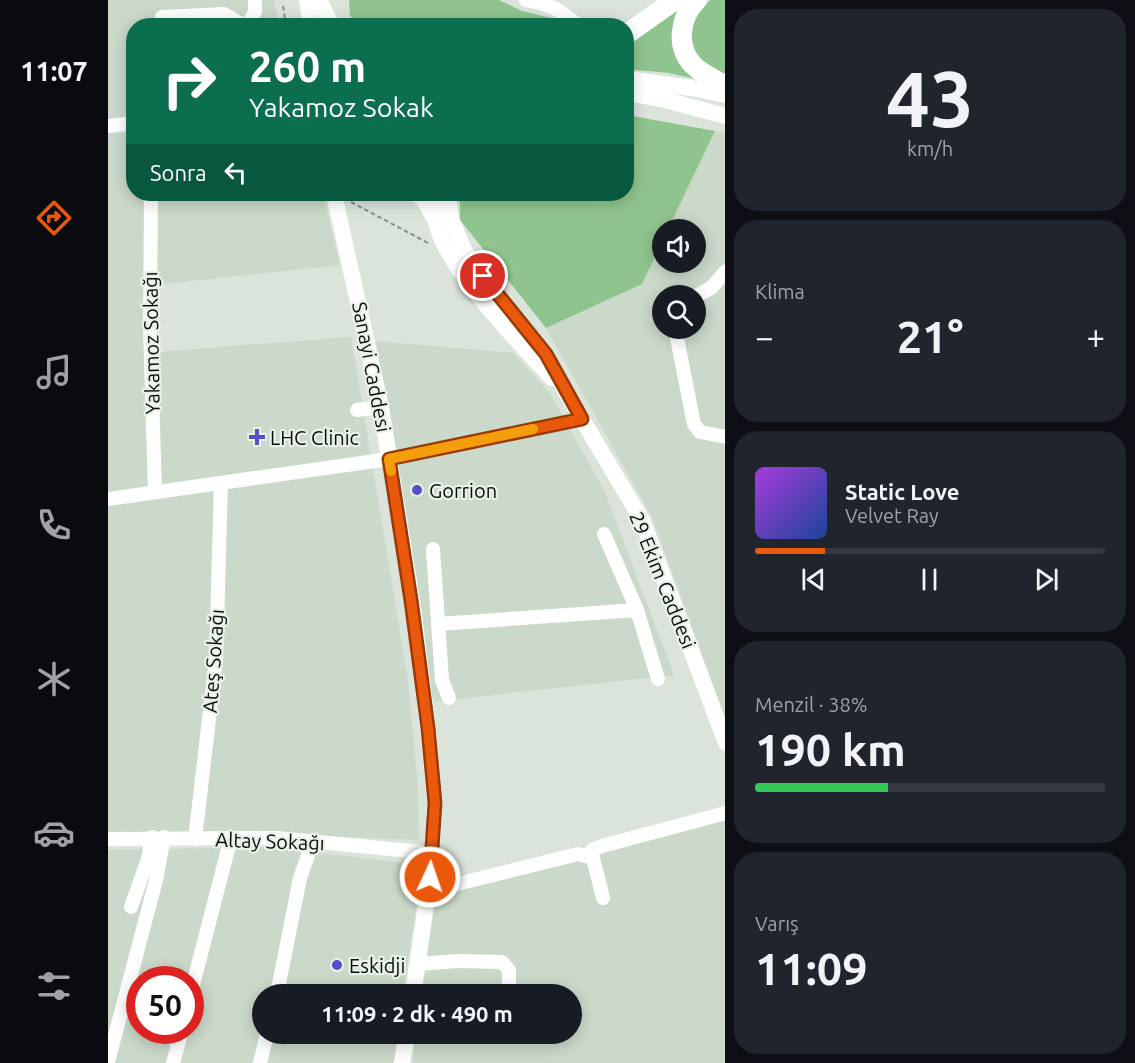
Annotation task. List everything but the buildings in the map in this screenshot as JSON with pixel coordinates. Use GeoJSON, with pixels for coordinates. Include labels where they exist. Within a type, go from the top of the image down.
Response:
{"type":"FeatureCollection","features":[{"type":"Feature","properties":{"kind":"highway"},"geometry":{"type":"LineString","coordinates":[[634,29],[675,0]]}},
{"type":"Feature","properties":{"kind":"highway"},"geometry":{"type":"LineString","coordinates":[[697,0],[687,13],[683,24],[682,45],[693,65],[725,85]]}},
{"type":"Feature","properties":{"kind":"main road"},"geometry":{"type":"LineString","coordinates":[[307,0],[310,18]]}},
{"type":"Feature","properties":{"kind":"main road"},"geometry":{"type":"LineString","coordinates":[[319,0],[328,18]]}},
{"type":"Feature","properties":{"kind":"main road"},"geometry":{"type":"LineString","coordinates":[[634,81],[691,87],[725,95]]}},
{"type":"Feature","properties":{"kind":"main road"},"geometry":{"type":"LineString","coordinates":[[634,94],[725,116]]}},
{"type":"Feature","properties":{"kind":"main road","name":"Sanayi Caddesi"},"geometry":{"type":"LineString","coordinates":[[342,201],[381,407],[414,618],[435,803],[429,888],[415,984]]}},
{"type":"Feature","properties":{"kind":"main road"},"geometry":{"type":"LineString","coordinates":[[425,201],[436,222]]}},
{"type":"Feature","properties":{"kind":"main road","name":"29 Ekim Caddesi"},"geometry":{"type":"LineString","coordinates":[[434,201],[436,222],[445,248],[461,272],[531,356],[567,394]]}},
{"type":"Feature","properties":{"kind":"main road","name":"29 Ekim Caddesi"},"geometry":{"type":"LineString","coordinates":[[449,201],[451,219],[464,250],[504,304],[546,354],[567,394],[642,520],[725,740]]}},
{"type":"Feature","properties":{"kind":"main road"},"geometry":{"type":"LineString","coordinates":[[402,1063],[405,1044]]}},
{"type":"Feature","properties":{"kind":"street"},"geometry":{"type":"LineString","coordinates":[[251,18],[255,12],[255,0]]}},
{"type":"Feature","properties":{"kind":"street"},"geometry":{"type":"LineString","coordinates":[[526,0],[560,9],[570,18]]}},
{"type":"Feature","properties":{"kind":"street"},"geometry":{"type":"LineString","coordinates":[[560,9],[563,18]]}},
{"type":"Feature","properties":{"kind":"street"},"geometry":{"type":"LineString","coordinates":[[162,17],[224,14],[231,18]]}},
{"type":"Feature","properties":{"kind":"street"},"geometry":{"type":"LineString","coordinates":[[108,126],[126,124]]}},
{"type":"Feature","properties":{"kind":"street","name":"Yakamoz Sokağı"},"geometry":{"type":"LineString","coordinates":[[151,201],[150,327],[155,492]]}},
{"type":"Feature","properties":{"kind":"street"},"geometry":{"type":"LineString","coordinates":[[706,291],[725,272]]}},
{"type":"Feature","properties":{"kind":"street"},"geometry":{"type":"LineString","coordinates":[[677,339],[694,424],[700,432],[725,436]]}},
{"type":"Feature","properties":{"kind":"street"},"geometry":{"type":"LineString","coordinates":[[357,410],[381,407]]}},
{"type":"Feature","properties":{"kind":"street"},"geometry":{"type":"LineString","coordinates":[[108,499],[389,459],[582,419]]}},
{"type":"Feature","properties":{"kind":"street","name":"Ateş Sokağı"},"geometry":{"type":"LineString","coordinates":[[195,838],[216,659],[221,483]]}},
{"type":"Feature","properties":{"kind":"street"},"geometry":{"type":"LineString","coordinates":[[604,534],[637,610],[658,679]]}},
{"type":"Feature","properties":{"kind":"street"},"geometry":{"type":"LineString","coordinates":[[433,549],[442,680],[449,698]]}},
{"type":"Feature","properties":{"kind":"street"},"geometry":{"type":"LineString","coordinates":[[414,618],[438,620],[637,610]]}},
{"type":"Feature","properties":{"kind":"street"},"geometry":{"type":"LineString","coordinates":[[589,856],[592,850],[602,846],[725,813]]}},
{"type":"Feature","properties":{"kind":"street"},"geometry":{"type":"LineString","coordinates":[[130,907],[158,837]]}},
{"type":"Feature","properties":{"kind":"street"},"geometry":{"type":"LineString","coordinates":[[108,1062],[156,880],[158,837]]}},
{"type":"Feature","properties":{"kind":"street"},"geometry":{"type":"LineString","coordinates":[[198,966],[231,838]]}},
{"type":"Feature","properties":{"kind":"street","name":"Altay Sokağı"},"geometry":{"type":"LineString","coordinates":[[108,839],[277,838],[431,853]]}},
{"type":"Feature","properties":{"kind":"street"},"geometry":{"type":"LineString","coordinates":[[279,984],[300,878],[313,841]]}},
{"type":"Feature","properties":{"kind":"street"},"geometry":{"type":"LineString","coordinates":[[429,888],[445,887],[572,854],[593,858],[603,898]]}},
{"type":"Feature","properties":{"kind":"street"},"geometry":{"type":"LineString","coordinates":[[418,964],[459,961],[502,962],[509,970],[509,984]]}},
{"type":"Feature","properties":{"kind":"street"},"geometry":{"type":"LineString","coordinates":[[173,1063],[178,1044]]}},
{"type":"Feature","properties":{"kind":"street"},"geometry":{"type":"LineString","coordinates":[[260,1063],[265,1044]]}},
{"type":"Feature","properties":{"kind":"path"},"geometry":{"type":"LineString","coordinates":[[284,6],[285,18]]}},
{"type":"Feature","properties":{"kind":"path"},"geometry":{"type":"LineString","coordinates":[[346,201],[431,244],[445,248]]}},
{"type":"Feature","properties":{"kind":"shaded area"},"geometry":{"type":"Polygon","coordinates":[[[108,0],[274,0],[278,18],[126,18],[126,119],[108,121],[108,0]]]}},
{"type":"Feature","properties":{"kind":"shaded area"},"geometry":{"type":"Polygon","coordinates":[[[715,131],[725,133],[725,718],[652,517],[546,328],[642,284],[652,263],[652,273],[706,273],[706,219],[673,219],[715,131]]]}},
{"type":"Feature","properties":{"kind":"shaded area"},"geometry":{"type":"Polygon","coordinates":[[[126,132],[126,201],[325,201],[340,265],[155,285],[157,352],[351,337],[408,680],[417,777],[419,840],[203,831],[108,835],[108,133],[126,132]]]}},
{"type":"Feature","properties":{"kind":"shaded area"},"geometry":{"type":"Polygon","coordinates":[[[376,341],[513,353],[549,392],[604,490],[674,675],[430,702],[376,341]]]}},
{"type":"Feature","properties":{"kind":"shaded area"},"geometry":{"type":"Polygon","coordinates":[[[725,818],[725,1063],[412,1063],[415,1044],[582,1044],[582,984],[423,984],[437,887],[725,818]]]}},
{"type":"Feature","properties":{"kind":"shaded area"},"geometry":{"type":"Polygon","coordinates":[[[266,847],[423,865],[405,984],[252,984],[252,1044],[396,1044],[393,1063],[108,1063],[108,850],[266,847]]]}},
{"type":"Feature","properties":{"kind":"green space"},"geometry":{"type":"Polygon","coordinates":[[[349,0],[499,0],[522,11],[551,18],[352,18],[350,16],[349,0]]]}},
{"type":"Feature","properties":{"kind":"green space"},"geometry":{"type":"Polygon","coordinates":[[[711,0],[725,0],[725,78],[701,61],[693,43],[693,24],[703,7],[711,0]]]}},
{"type":"Feature","properties":{"kind":"green space"},"geometry":{"type":"Polygon","coordinates":[[[684,5],[677,19],[701,80],[668,73],[634,70],[634,40],[684,5]]]}},
{"type":"Feature","properties":{"kind":"green space"},"geometry":{"type":"Polygon","coordinates":[[[634,116],[715,131],[673,219],[652,219],[652,263],[642,284],[546,328],[460,220],[460,201],[634,201],[634,116]]]}},
{"type":"Feature","properties":{"kind":"slow traffic"},"geometry":{"type":"LineString","coordinates":[[391,471],[389,459],[533,429]]}},
{"type":"Feature","properties":{"kind":"place","name":"LHC Clinic"},"geometry":{"type":"Point","coordinates":[257,437]}},
{"type":"Feature","properties":{"kind":"place","name":"Gorrion"},"geometry":{"type":"Point","coordinates":[417,490]}},
{"type":"Feature","properties":{"kind":"place","name":"Eskidji"},"geometry":{"type":"Point","coordinates":[337,965]}},
{"type":"Feature","properties":{"kind":"route"},"geometry":{"type":"LineString","coordinates":[[430,877],[435,803],[428,728],[389,459],[582,419],[546,354],[483,276]]}}]}
